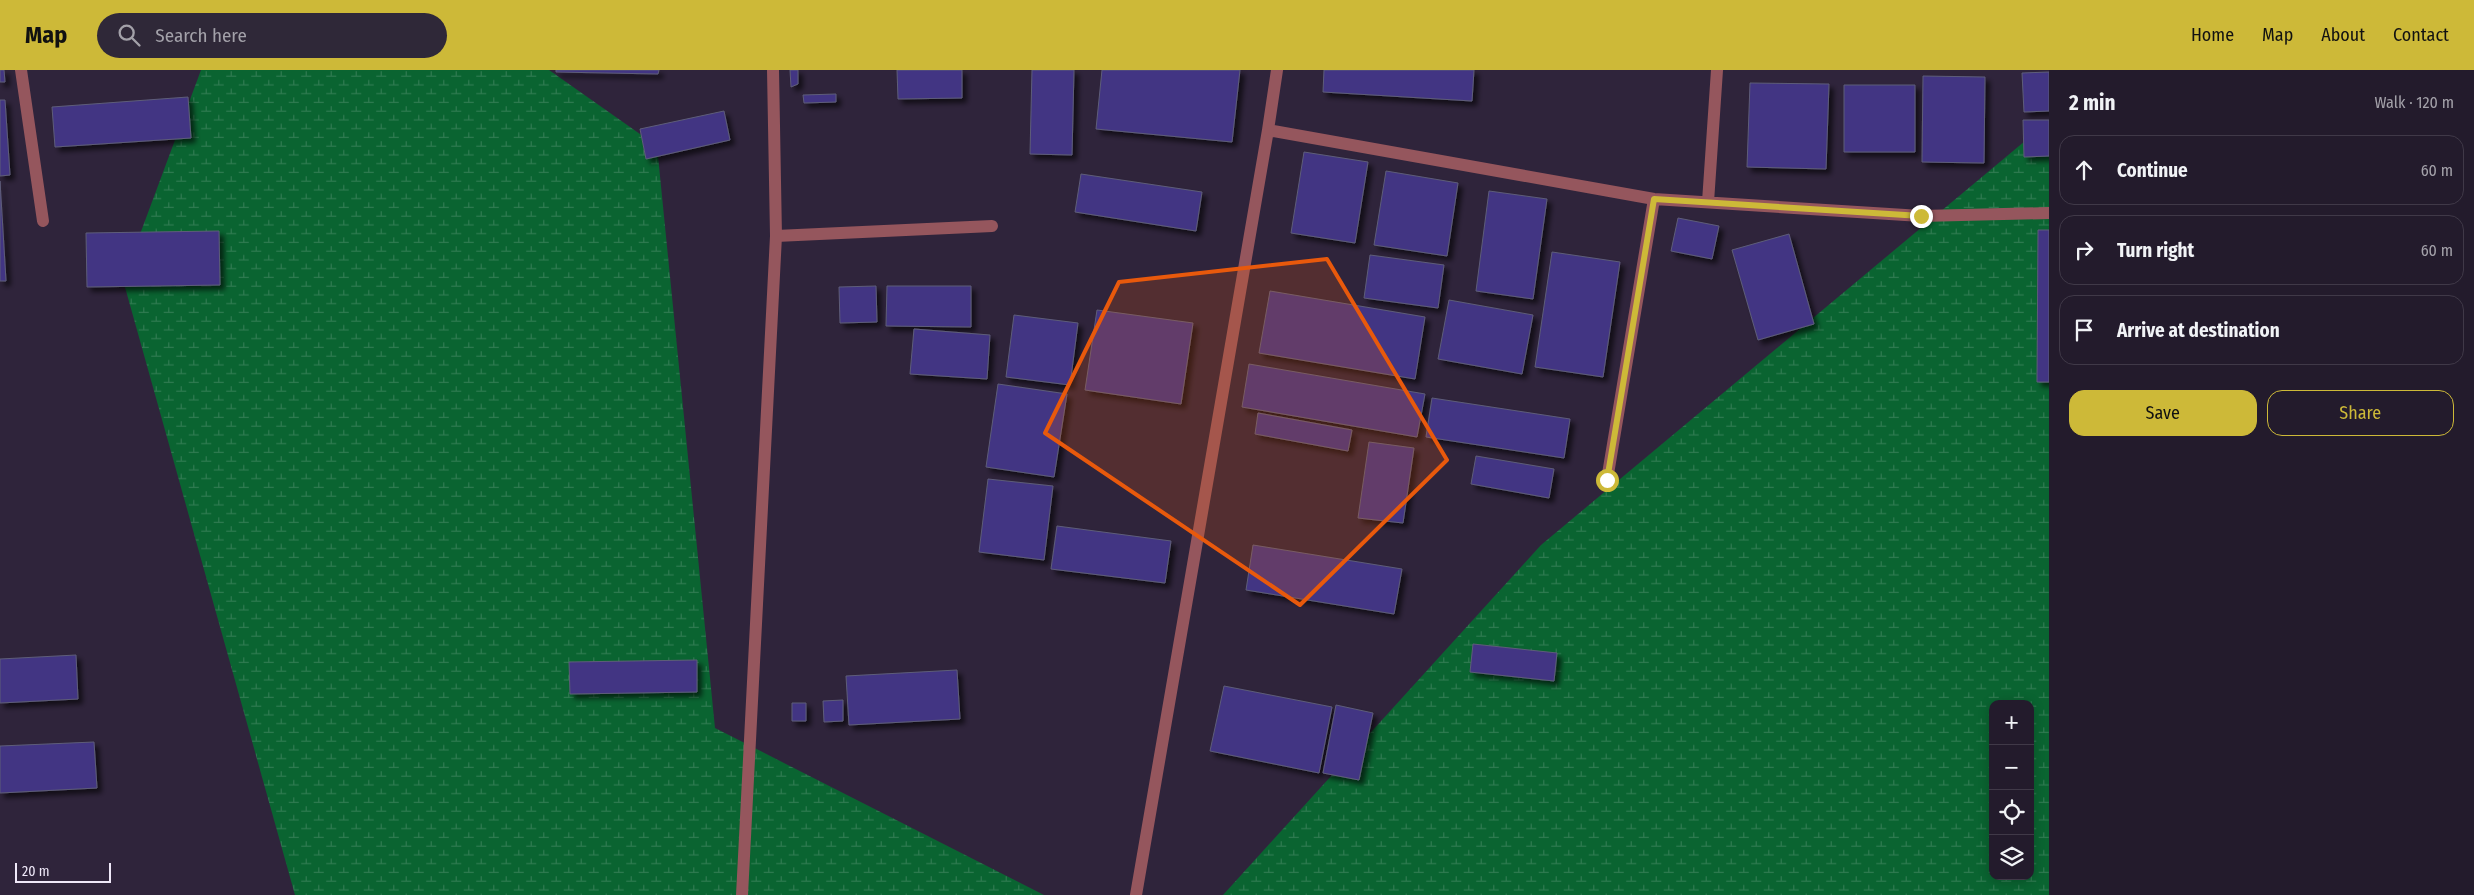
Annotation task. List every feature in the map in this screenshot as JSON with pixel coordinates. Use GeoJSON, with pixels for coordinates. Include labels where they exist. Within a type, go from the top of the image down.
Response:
{"type":"FeatureCollection","features":[{"type":"Feature","properties":{"kind":"street"},"geometry":{"type":"LineString","coordinates":[[21,70],[43,221]]}},
{"type":"Feature","properties":{"kind":"street"},"geometry":{"type":"LineString","coordinates":[[742,895],[776,236],[773,70]]}},
{"type":"Feature","properties":{"kind":"street"},"geometry":{"type":"LineString","coordinates":[[1136,895],[1277,70]]}},
{"type":"Feature","properties":{"kind":"street"},"geometry":{"type":"LineString","coordinates":[[1708,202],[1717,70]]}},
{"type":"Feature","properties":{"kind":"street"},"geometry":{"type":"LineString","coordinates":[[1268,130],[1654,199],[1921,216],[2049,213]]}},
{"type":"Feature","properties":{"kind":"street"},"geometry":{"type":"LineString","coordinates":[[1607,480],[1654,199]]}},
{"type":"Feature","properties":{"kind":"street"},"geometry":{"type":"LineString","coordinates":[[776,236],[992,226]]}},
{"type":"Feature","properties":{"kind":"highlighted area"},"geometry":{"type":"Polygon","coordinates":[[[1327,259],[1447,460],[1300,605],[1045,433],[1119,282],[1327,259]]]}},
{"type":"Feature","properties":{"kind":"green space"},"geometry":{"type":"Polygon","coordinates":[[[201,70],[549,70],[657,146],[715,728],[1044,895],[295,895],[123,280],[201,70]]]}},
{"type":"Feature","properties":{"kind":"green space"},"geometry":{"type":"Polygon","coordinates":[[[2049,121],[2049,895],[1223,895],[1541,545],[2049,121]]]}},
{"type":"Feature","properties":{"kind":"building"},"geometry":{"type":"Polygon","coordinates":[[[0,70],[4,70],[5,82],[0,82],[0,70]]]}},
{"type":"Feature","properties":{"kind":"building"},"geometry":{"type":"Polygon","coordinates":[[[556,70],[659,70],[658,74],[556,72],[556,70]]]}},
{"type":"Feature","properties":{"kind":"building"},"geometry":{"type":"Polygon","coordinates":[[[790,70],[798,70],[798,84],[791,87],[790,70]]]}},
{"type":"Feature","properties":{"kind":"building"},"geometry":{"type":"Polygon","coordinates":[[[897,70],[962,70],[962,98],[898,99],[897,70]]]}},
{"type":"Feature","properties":{"kind":"building"},"geometry":{"type":"Polygon","coordinates":[[[1032,70],[1074,70],[1072,155],[1030,154],[1032,70]]]}},
{"type":"Feature","properties":{"kind":"building"},"geometry":{"type":"Polygon","coordinates":[[[1102,70],[1240,70],[1232,142],[1096,129],[1102,70]]]}},
{"type":"Feature","properties":{"kind":"building"},"geometry":{"type":"Polygon","coordinates":[[[1324,70],[1474,70],[1472,101],[1323,92],[1324,70]]]}},
{"type":"Feature","properties":{"kind":"building"},"geometry":{"type":"Polygon","coordinates":[[[2049,72],[2049,111],[2024,112],[2022,73],[2049,72]]]}},
{"type":"Feature","properties":{"kind":"building"},"geometry":{"type":"Polygon","coordinates":[[[1923,76],[1985,77],[1984,163],[1922,162],[1923,76]]]}},
{"type":"Feature","properties":{"kind":"building"},"geometry":{"type":"Polygon","coordinates":[[[1750,83],[1829,84],[1826,169],[1747,167],[1750,83]]]}},
{"type":"Feature","properties":{"kind":"building"},"geometry":{"type":"Polygon","coordinates":[[[1844,85],[1915,85],[1915,152],[1844,152],[1844,85]]]}},
{"type":"Feature","properties":{"kind":"building"},"geometry":{"type":"Polygon","coordinates":[[[836,94],[836,102],[804,103],[803,95],[836,94]]]}},
{"type":"Feature","properties":{"kind":"building"},"geometry":{"type":"Polygon","coordinates":[[[188,97],[191,138],[55,147],[52,107],[188,97]]]}},
{"type":"Feature","properties":{"kind":"building"},"geometry":{"type":"Polygon","coordinates":[[[0,100],[5,100],[10,175],[0,176],[0,100]]]}},
{"type":"Feature","properties":{"kind":"building"},"geometry":{"type":"Polygon","coordinates":[[[724,111],[730,140],[646,159],[640,129],[724,111]]]}},
{"type":"Feature","properties":{"kind":"building"},"geometry":{"type":"Polygon","coordinates":[[[2023,120],[2049,120],[2049,156],[2024,157],[2023,120]]]}},
{"type":"Feature","properties":{"kind":"building"},"geometry":{"type":"Polygon","coordinates":[[[1304,152],[1368,162],[1355,243],[1291,233],[1304,152]]]}},
{"type":"Feature","properties":{"kind":"building"},"geometry":{"type":"Polygon","coordinates":[[[1386,171],[1458,183],[1447,256],[1374,245],[1386,171]]]}},
{"type":"Feature","properties":{"kind":"building"},"geometry":{"type":"Polygon","coordinates":[[[1081,174],[1202,192],[1196,231],[1075,212],[1081,174]]]}},
{"type":"Feature","properties":{"kind":"building"},"geometry":{"type":"Polygon","coordinates":[[[0,181],[6,281],[0,281],[0,181]]]}},
{"type":"Feature","properties":{"kind":"building"},"geometry":{"type":"Polygon","coordinates":[[[1489,191],[1547,199],[1533,299],[1476,291],[1489,191]]]}},
{"type":"Feature","properties":{"kind":"building"},"geometry":{"type":"Polygon","coordinates":[[[1678,218],[1719,226],[1712,259],[1671,251],[1678,218]]]}},
{"type":"Feature","properties":{"kind":"building"},"geometry":{"type":"Polygon","coordinates":[[[2038,230],[2049,230],[2049,382],[2037,382],[2038,230]]]}},
{"type":"Feature","properties":{"kind":"building"},"geometry":{"type":"Polygon","coordinates":[[[219,231],[220,285],[87,287],[86,233],[219,231]]]}},
{"type":"Feature","properties":{"kind":"building"},"geometry":{"type":"Polygon","coordinates":[[[1789,234],[1814,324],[1758,340],[1732,250],[1789,234]]]}},
{"type":"Feature","properties":{"kind":"building"},"geometry":{"type":"Polygon","coordinates":[[[1552,252],[1620,262],[1603,377],[1535,367],[1552,252]]]}},
{"type":"Feature","properties":{"kind":"building"},"geometry":{"type":"Polygon","coordinates":[[[1370,255],[1444,265],[1438,308],[1364,298],[1370,255]]]}},
{"type":"Feature","properties":{"kind":"building"},"geometry":{"type":"Polygon","coordinates":[[[876,286],[877,322],[840,323],[839,287],[876,286]]]}},
{"type":"Feature","properties":{"kind":"building"},"geometry":{"type":"Polygon","coordinates":[[[887,286],[971,286],[971,327],[886,326],[887,286]]]}},
{"type":"Feature","properties":{"kind":"building"},"geometry":{"type":"Polygon","coordinates":[[[1270,291],[1425,317],[1415,379],[1259,353],[1270,291]]]}},
{"type":"Feature","properties":{"kind":"building"},"geometry":{"type":"Polygon","coordinates":[[[1449,300],[1533,315],[1522,374],[1438,359],[1449,300]]]}},
{"type":"Feature","properties":{"kind":"building"},"geometry":{"type":"Polygon","coordinates":[[[1097,310],[1193,323],[1181,404],[1085,390],[1097,310]]]}},
{"type":"Feature","properties":{"kind":"building"},"geometry":{"type":"Polygon","coordinates":[[[1014,315],[1078,323],[1070,385],[1006,377],[1014,315]]]}},
{"type":"Feature","properties":{"kind":"building"},"geometry":{"type":"Polygon","coordinates":[[[914,329],[990,335],[987,379],[910,374],[914,329]]]}},
{"type":"Feature","properties":{"kind":"building"},"geometry":{"type":"Polygon","coordinates":[[[1249,364],[1425,394],[1417,437],[1242,407],[1249,364]]]}},
{"type":"Feature","properties":{"kind":"building"},"geometry":{"type":"Polygon","coordinates":[[[998,384],[1067,394],[1054,477],[986,467],[998,384]]]}},
{"type":"Feature","properties":{"kind":"building"},"geometry":{"type":"Polygon","coordinates":[[[1432,398],[1570,419],[1564,458],[1426,437],[1432,398]]]}},
{"type":"Feature","properties":{"kind":"building"},"geometry":{"type":"Polygon","coordinates":[[[1258,413],[1352,430],[1348,451],[1255,434],[1258,413]]]}},
{"type":"Feature","properties":{"kind":"building"},"geometry":{"type":"Polygon","coordinates":[[[1369,442],[1414,448],[1403,523],[1358,518],[1369,442]]]}},
{"type":"Feature","properties":{"kind":"building"},"geometry":{"type":"Polygon","coordinates":[[[1476,456],[1554,469],[1549,498],[1471,484],[1476,456]]]}},
{"type":"Feature","properties":{"kind":"building"},"geometry":{"type":"Polygon","coordinates":[[[988,479],[1053,486],[1044,560],[979,552],[988,479]]]}},
{"type":"Feature","properties":{"kind":"building"},"geometry":{"type":"Polygon","coordinates":[[[1057,526],[1171,541],[1165,583],[1051,569],[1057,526]]]}},
{"type":"Feature","properties":{"kind":"building"},"geometry":{"type":"Polygon","coordinates":[[[1253,545],[1402,569],[1394,614],[1246,590],[1253,545]]]}},
{"type":"Feature","properties":{"kind":"building"},"geometry":{"type":"Polygon","coordinates":[[[1473,644],[1557,653],[1554,681],[1470,672],[1473,644]]]}},
{"type":"Feature","properties":{"kind":"building"},"geometry":{"type":"Polygon","coordinates":[[[76,655],[78,699],[0,703],[0,659],[76,655]]]}},
{"type":"Feature","properties":{"kind":"building"},"geometry":{"type":"Polygon","coordinates":[[[697,660],[697,692],[570,694],[569,662],[697,660]]]}},
{"type":"Feature","properties":{"kind":"building"},"geometry":{"type":"Polygon","coordinates":[[[957,670],[960,719],[849,725],[846,676],[957,670]]]}},
{"type":"Feature","properties":{"kind":"building"},"geometry":{"type":"Polygon","coordinates":[[[1224,686],[1332,707],[1319,773],[1210,751],[1224,686]]]}},
{"type":"Feature","properties":{"kind":"building"},"geometry":{"type":"Polygon","coordinates":[[[843,700],[843,721],[824,722],[823,701],[843,700]]]}},
{"type":"Feature","properties":{"kind":"building"},"geometry":{"type":"Polygon","coordinates":[[[792,703],[806,703],[806,721],[792,721],[792,703]]]}},
{"type":"Feature","properties":{"kind":"building"},"geometry":{"type":"Polygon","coordinates":[[[1336,705],[1373,713],[1359,780],[1323,773],[1336,705]]]}},
{"type":"Feature","properties":{"kind":"building"},"geometry":{"type":"Polygon","coordinates":[[[94,742],[97,788],[0,793],[0,746],[94,742]]]}},
{"type":"Feature","properties":{"kind":"route"},"geometry":{"type":"LineString","coordinates":[[1607,480],[1654,199],[1921,216]]}}]}
